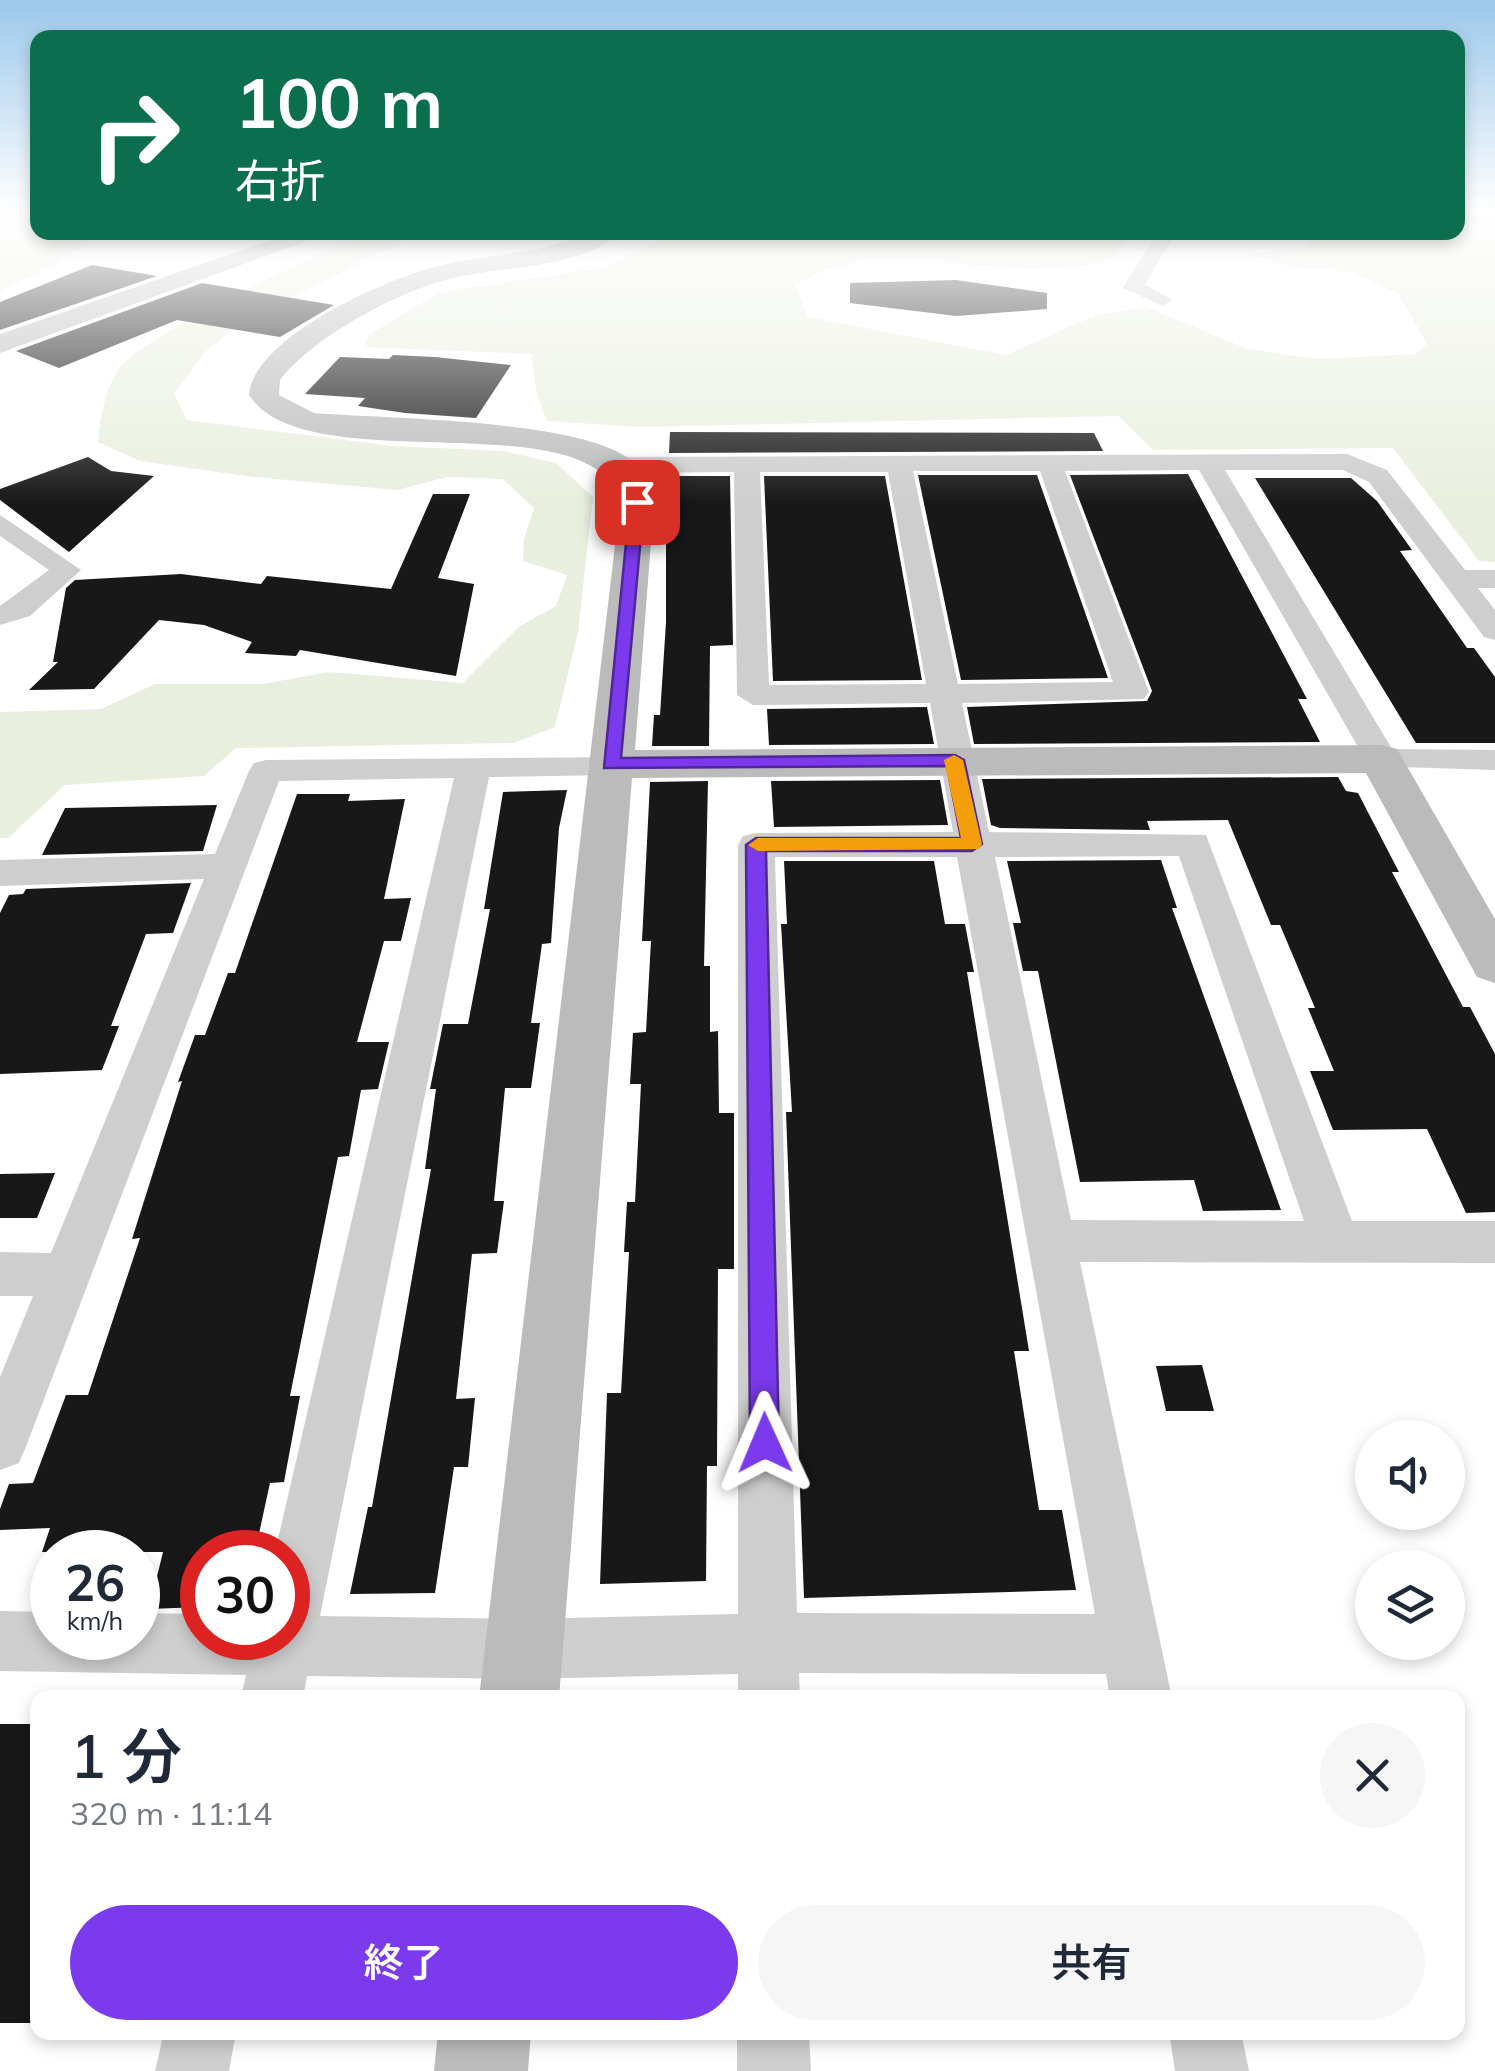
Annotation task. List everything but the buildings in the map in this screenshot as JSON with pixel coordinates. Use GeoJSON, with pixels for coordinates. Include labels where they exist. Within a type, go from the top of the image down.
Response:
{"type":"FeatureCollection","features":[{"type":"Feature","properties":{"kind":"street"},"geometry":{"type":"LineString","coordinates":[[0,344],[98,310]]}},
{"type":"Feature","properties":{"kind":"street"},"geometry":{"type":"LineString","coordinates":[[363,310],[285,352],[266,371],[264,396],[276,408],[309,422],[566,442],[617,466],[632,482],[637,502],[521,1673]]}},
{"type":"Feature","properties":{"kind":"street"},"geometry":{"type":"LineString","coordinates":[[617,466],[1347,462],[1378,476],[1495,631]]}},
{"type":"Feature","properties":{"kind":"street"},"geometry":{"type":"LineString","coordinates":[[1208,463],[1495,964]]}},
{"type":"Feature","properties":{"kind":"street"},"geometry":{"type":"LineString","coordinates":[[310,1654],[521,1673],[1136,1671],[898,464]]}},
{"type":"Feature","properties":{"kind":"street"},"geometry":{"type":"LineString","coordinates":[[747,466],[753,696],[1134,692],[1050,464]]}},
{"type":"Feature","properties":{"kind":"street"},"geometry":{"type":"LineString","coordinates":[[0,523],[67,570],[19,610],[0,616]]}},
{"type":"Feature","properties":{"kind":"street"},"geometry":{"type":"LineString","coordinates":[[1456,579],[1495,579]]}},
{"type":"Feature","properties":{"kind":"street"},"geometry":{"type":"LineString","coordinates":[[0,1444],[63,1275],[266,771],[955,760],[1495,760]]}},
{"type":"Feature","properties":{"kind":"street"},"geometry":{"type":"LineString","coordinates":[[308,1530],[474,766]]}},
{"type":"Feature","properties":{"kind":"street"},"geometry":{"type":"LineString","coordinates":[[768,1670],[756,845],[1193,844],[1335,1240]]}},
{"type":"Feature","properties":{"kind":"street"},"geometry":{"type":"LineString","coordinates":[[0,873],[228,866]]}},
{"type":"Feature","properties":{"kind":"street"},"geometry":{"type":"LineString","coordinates":[[1052,1241],[1495,1242]]}},
{"type":"Feature","properties":{"kind":"street"},"geometry":{"type":"LineString","coordinates":[[0,1274],[63,1275]]}},
{"type":"Feature","properties":{"kind":"street"},"geometry":{"type":"LineString","coordinates":[[0,1641],[180,1648]]}},
{"type":"Feature","properties":{"kind":"street"},"geometry":{"type":"LineString","coordinates":[[192,2071],[198,2040]]}},
{"type":"Feature","properties":{"kind":"street"},"geometry":{"type":"LineString","coordinates":[[481,2071],[483,2040]]}},
{"type":"Feature","properties":{"kind":"street"},"geometry":{"type":"LineString","coordinates":[[774,2040],[774,2071]]}},
{"type":"Feature","properties":{"kind":"street"},"geometry":{"type":"LineString","coordinates":[[1206,2040],[1212,2071]]}},
{"type":"Feature","properties":{"kind":"green space"},"geometry":{"type":"Polygon","coordinates":[[[209,310],[268,310],[236,326],[203,354],[174,394],[187,420],[393,446],[503,451],[556,463],[593,497],[578,633],[555,727],[514,743],[236,748],[204,776],[65,785],[8,838],[0,838],[0,712],[101,709],[155,684],[262,684],[329,672],[463,683],[520,626],[556,606],[567,575],[523,561],[524,539],[534,508],[503,479],[447,477],[397,490],[253,477],[140,461],[98,442],[110,386],[119,369],[135,354],[209,310]]]}},
{"type":"Feature","properties":{"kind":"green space"},"geometry":{"type":"Polygon","coordinates":[[[411,310],[805,310],[808,317],[1006,355],[1094,316],[1131,310],[1152,310],[1248,349],[1317,359],[1416,354],[1427,344],[1408,310],[1495,310],[1495,562],[1479,561],[1393,448],[1153,450],[1118,416],[640,427],[547,421],[537,394],[531,354],[364,347],[370,334],[411,310]]]}},
{"type":"Feature","properties":{"kind":"slow traffic"},"geometry":{"type":"LineString","coordinates":[[758,845],[972,844],[954,760]]}},
{"type":"Feature","properties":{"kind":"route"},"geometry":{"type":"LineString","coordinates":[[637,502],[611,764],[955,760],[972,844],[756,845],[765,1443]]}}]}
